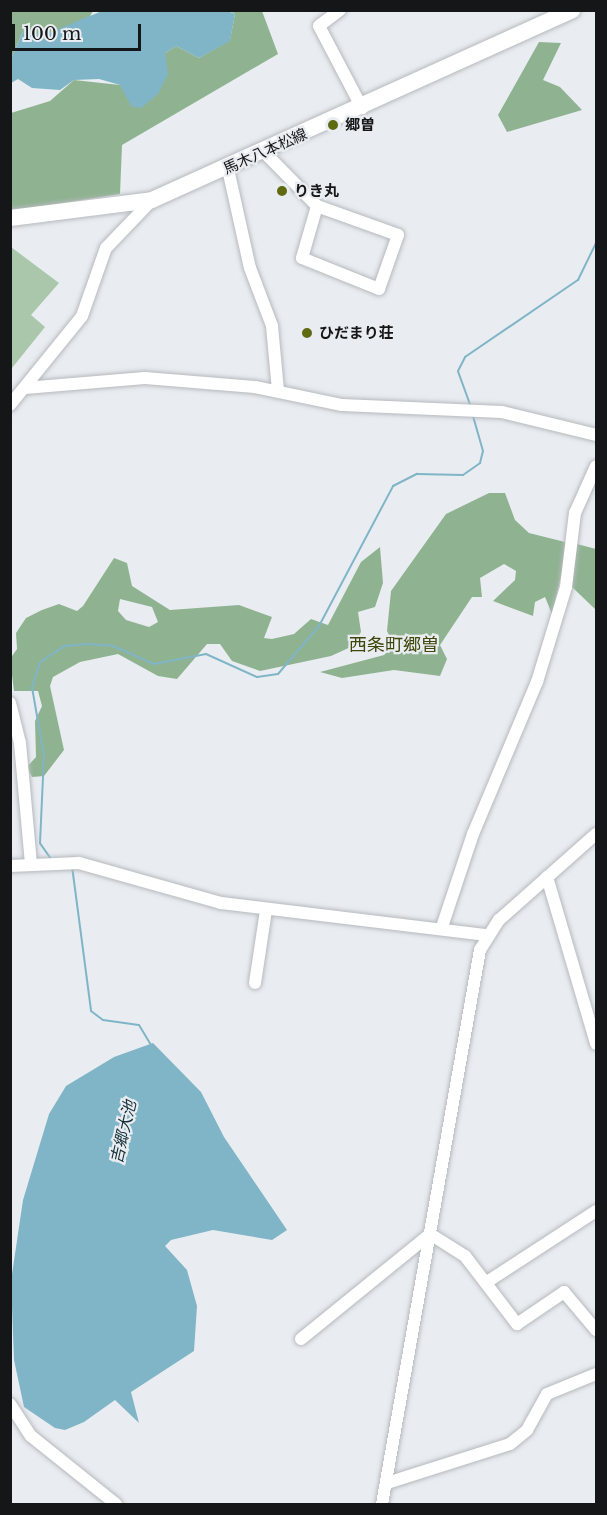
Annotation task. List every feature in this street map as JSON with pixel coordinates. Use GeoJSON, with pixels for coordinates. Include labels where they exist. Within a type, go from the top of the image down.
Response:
{"type":"FeatureCollection","features":[{"type":"Feature","properties":{"kind":"main road","name":"馬木八本松線"},"geometry":{"type":"LineString","coordinates":[[10,218],[152,200],[228,169],[572,10]]}},
{"type":"Feature","properties":{"kind":"street"},"geometry":{"type":"LineString","coordinates":[[340,10],[319,27],[362,108]]}},
{"type":"Feature","properties":{"kind":"street"},"geometry":{"type":"LineString","coordinates":[[264,152],[316,206],[398,235],[379,289],[302,258],[316,206]]}},
{"type":"Feature","properties":{"kind":"street"},"geometry":{"type":"LineString","coordinates":[[228,169],[250,268],[272,326],[278,391]]}},
{"type":"Feature","properties":{"kind":"street"},"geometry":{"type":"LineString","coordinates":[[10,405],[82,316],[106,248],[152,200]]}},
{"type":"Feature","properties":{"kind":"street"},"geometry":{"type":"LineString","coordinates":[[25,388],[145,378],[278,391],[342,405],[502,412],[597,435]]}},
{"type":"Feature","properties":{"kind":"street"},"geometry":{"type":"LineString","coordinates":[[442,927],[473,834],[537,682],[566,587],[575,513],[597,466]]}},
{"type":"Feature","properties":{"kind":"street"},"geometry":{"type":"LineString","coordinates":[[10,703],[20,743],[31,865]]}},
{"type":"Feature","properties":{"kind":"street"},"geometry":{"type":"LineString","coordinates":[[382,1504],[470,982],[487,935],[547,877],[597,834]]}},
{"type":"Feature","properties":{"kind":"street"},"geometry":{"type":"LineString","coordinates":[[10,866],[79,863],[222,903],[266,910],[442,927],[487,935]]}},
{"type":"Feature","properties":{"kind":"street"},"geometry":{"type":"LineString","coordinates":[[547,877],[597,1044]]}},
{"type":"Feature","properties":{"kind":"street"},"geometry":{"type":"LineString","coordinates":[[255,983],[266,910]]}},
{"type":"Feature","properties":{"kind":"street"},"geometry":{"type":"LineString","coordinates":[[487,1282],[597,1212]]}},
{"type":"Feature","properties":{"kind":"street"},"geometry":{"type":"LineString","coordinates":[[429,1234],[465,1256],[517,1324],[564,1292],[597,1330]]}},
{"type":"Feature","properties":{"kind":"street"},"geometry":{"type":"LineString","coordinates":[[301,1339],[429,1234]]}},
{"type":"Feature","properties":{"kind":"street"},"geometry":{"type":"LineString","coordinates":[[387,1483],[510,1444],[527,1430],[547,1394],[597,1374]]}},
{"type":"Feature","properties":{"kind":"street"},"geometry":{"type":"LineString","coordinates":[[10,1404],[31,1436],[116,1504]]}},
{"type":"Feature","properties":{"kind":"green space"},"geometry":{"type":"Polygon","coordinates":[[[11,11],[93,11],[89,18],[41,36],[24,29],[11,59],[11,11]]]}},
{"type":"Feature","properties":{"kind":"green space"},"geometry":{"type":"Polygon","coordinates":[[[230,11],[262,11],[278,54],[122,145],[120,194],[11,211],[11,113],[50,101],[74,80],[120,85],[163,65],[165,53],[176,46],[199,58],[230,40],[235,14],[230,11]]]}},
{"type":"Feature","properties":{"kind":"green space"},"geometry":{"type":"Polygon","coordinates":[[[539,42],[561,43],[543,80],[560,87],[582,110],[507,132],[498,115],[539,42]]]}},
{"type":"Feature","properties":{"kind":"green space"},"geometry":{"type":"Polygon","coordinates":[[[11,247],[59,283],[31,315],[45,327],[12,368],[11,247]]]}},
{"type":"Feature","properties":{"kind":"green space"},"geometry":{"type":"Polygon","coordinates":[[[489,493],[505,493],[515,520],[529,533],[569,543],[552,614],[545,597],[535,602],[533,616],[493,601],[515,580],[516,571],[504,564],[480,578],[482,597],[472,597],[440,645],[447,659],[440,676],[394,670],[342,678],[320,672],[384,655],[394,645],[387,631],[391,591],[446,514],[489,493]]]}},
{"type":"Feature","properties":{"kind":"green space"},"geometry":{"type":"Polygon","coordinates":[[[577,544],[596,549],[596,610],[571,586],[577,544]]]}},
{"type":"Feature","properties":{"kind":"green space"},"geometry":{"type":"Polygon","coordinates":[[[380,547],[383,583],[375,607],[358,612],[361,632],[353,646],[331,656],[260,671],[232,661],[220,644],[207,644],[177,679],[158,676],[118,654],[80,662],[53,677],[50,686],[64,750],[44,776],[32,777],[27,767],[36,757],[35,721],[42,706],[38,691],[14,691],[10,659],[17,649],[16,633],[26,618],[42,610],[59,604],[77,611],[83,606],[114,558],[127,563],[132,586],[170,610],[239,605],[272,617],[264,638],[272,639],[294,634],[311,619],[328,625],[361,562],[380,547]],[[120,599],[118,611],[126,620],[149,627],[158,622],[152,607],[120,599]]]}},
{"type":"Feature","properties":{"kind":"water"},"geometry":{"type":"Polygon","coordinates":[[[102,11],[228,11],[235,14],[230,41],[199,58],[176,46],[165,53],[168,74],[158,94],[141,108],[131,106],[120,85],[99,79],[74,80],[60,90],[32,88],[18,79],[11,83],[11,59],[24,29],[41,36],[102,11]]]}},
{"type":"Feature","properties":{"kind":"water","name":"吉郷大池"},"geometry":{"type":"Polygon","coordinates":[[[153,1043],[201,1092],[224,1137],[287,1230],[272,1240],[213,1230],[171,1240],[165,1246],[187,1270],[197,1306],[194,1351],[131,1392],[139,1423],[115,1400],[84,1422],[65,1430],[55,1428],[24,1407],[14,1360],[11,1281],[23,1200],[49,1114],[66,1086],[114,1057],[153,1043]]]}},
{"type":"Feature","properties":{"kind":"waterway"},"geometry":{"type":"LineString","coordinates":[[471,407],[458,371],[465,357],[578,280],[596,243]]}},
{"type":"Feature","properties":{"kind":"waterway"},"geometry":{"type":"LineString","coordinates":[[51,859],[40,843],[44,756],[32,687],[40,662],[65,646],[87,644],[113,646],[154,664],[206,654],[257,677],[278,674],[319,626],[393,486],[417,474],[463,475],[480,463],[483,451],[473,416]]}},
{"type":"Feature","properties":{"kind":"waterway"},"geometry":{"type":"LineString","coordinates":[[72,866],[91,1011],[103,1020],[139,1025],[151,1045]]}},
{"type":"Feature","properties":{"kind":"place","name":"郷曽"},"geometry":{"type":"Point","coordinates":[333,125]}},
{"type":"Feature","properties":{"kind":"place","name":"りき丸"},"geometry":{"type":"Point","coordinates":[282,191]}},
{"type":"Feature","properties":{"kind":"place","name":"ひだまり荘"},"geometry":{"type":"Point","coordinates":[307,333]}},
{"type":"Feature","properties":{"kind":"district","name":"西条町郷曽"},"geometry":{"type":"Point","coordinates":[394,645]}}]}
